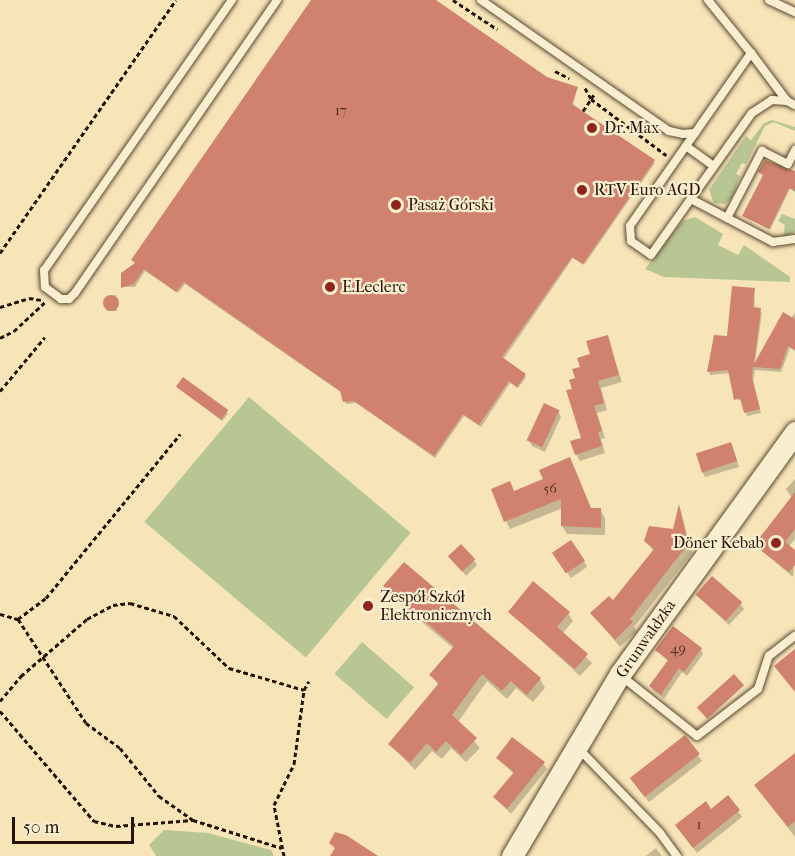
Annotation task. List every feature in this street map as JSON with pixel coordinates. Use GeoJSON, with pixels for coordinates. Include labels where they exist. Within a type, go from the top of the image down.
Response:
{"type":"FeatureCollection","features":[{"type":"Feature","properties":{"kind":"street","name":"Grunwaldzka"},"geometry":{"type":"LineString","coordinates":[[512,856],[575,746],[620,674],[795,432]]}},
{"type":"Feature","properties":{"kind":"lane"},"geometry":{"type":"LineString","coordinates":[[232,0],[44,270],[45,287],[52,294],[61,299],[69,299],[75,293],[277,0]]}},
{"type":"Feature","properties":{"kind":"lane"},"geometry":{"type":"LineString","coordinates":[[481,0],[669,131],[695,133]]}},
{"type":"Feature","properties":{"kind":"lane"},"geometry":{"type":"LineString","coordinates":[[708,0],[791,103]]}},
{"type":"Feature","properties":{"kind":"lane"},"geometry":{"type":"LineString","coordinates":[[769,0],[795,12]]}},
{"type":"Feature","properties":{"kind":"lane"},"geometry":{"type":"LineString","coordinates":[[752,53],[630,226],[631,241],[651,255],[757,108],[772,99],[791,103]]}},
{"type":"Feature","properties":{"kind":"lane"},"geometry":{"type":"LineString","coordinates":[[686,146],[714,166]]}},
{"type":"Feature","properties":{"kind":"lane"},"geometry":{"type":"LineString","coordinates":[[727,218],[762,151],[788,164],[795,150]]}},
{"type":"Feature","properties":{"kind":"lane"},"geometry":{"type":"LineString","coordinates":[[691,199],[773,242],[795,239]]}},
{"type":"Feature","properties":{"kind":"lane"},"geometry":{"type":"LineString","coordinates":[[620,674],[697,736],[758,689],[769,656],[795,636]]}},
{"type":"Feature","properties":{"kind":"lane"},"geometry":{"type":"LineString","coordinates":[[575,746],[660,832],[677,856]]}},
{"type":"Feature","properties":{"kind":"path"},"geometry":{"type":"LineString","coordinates":[[0,253],[176,0]]}},
{"type":"Feature","properties":{"kind":"path"},"geometry":{"type":"LineString","coordinates":[[453,0],[497,28]]}},
{"type":"Feature","properties":{"kind":"path"},"geometry":{"type":"LineString","coordinates":[[555,71],[571,79]]}},
{"type":"Feature","properties":{"kind":"path"},"geometry":{"type":"LineString","coordinates":[[580,82],[591,99],[675,161]]}},
{"type":"Feature","properties":{"kind":"path"},"geometry":{"type":"LineString","coordinates":[[583,111],[601,84]]}},
{"type":"Feature","properties":{"kind":"path"},"geometry":{"type":"LineString","coordinates":[[0,338],[14,331],[52,294]]}},
{"type":"Feature","properties":{"kind":"path"},"geometry":{"type":"LineString","coordinates":[[0,307],[29,298],[46,301]]}},
{"type":"Feature","properties":{"kind":"path"},"geometry":{"type":"LineString","coordinates":[[0,391],[45,337]]}},
{"type":"Feature","properties":{"kind":"path"},"geometry":{"type":"LineString","coordinates":[[18,619],[46,598],[180,434]]}},
{"type":"Feature","properties":{"kind":"path"},"geometry":{"type":"LineString","coordinates":[[0,701],[21,676],[44,656],[103,609],[113,605],[144,605],[174,616],[229,668],[304,690]]}},
{"type":"Feature","properties":{"kind":"path"},"geometry":{"type":"LineString","coordinates":[[0,614],[18,619],[86,723],[120,748],[159,796],[193,820],[282,848]]}},
{"type":"Feature","properties":{"kind":"path"},"geometry":{"type":"LineString","coordinates":[[284,856],[274,805],[294,764],[304,690],[309,681]]}},
{"type":"Feature","properties":{"kind":"path"},"geometry":{"type":"LineString","coordinates":[[0,711],[94,821],[116,826],[193,820]]}},
{"type":"Feature","properties":{"kind":"green space"},"geometry":{"type":"Polygon","coordinates":[[[772,120],[795,127],[795,131],[774,122],[765,126],[746,164],[742,163],[736,174],[740,176],[732,198],[725,204],[714,203],[709,190],[746,136],[751,140],[764,123],[772,120]]]}},
{"type":"Feature","properties":{"kind":"green space"},"geometry":{"type":"Polygon","coordinates":[[[782,214],[795,219],[795,232],[783,238],[785,225],[778,221],[782,214]]]}},
{"type":"Feature","properties":{"kind":"green space"},"geometry":{"type":"Polygon","coordinates":[[[695,217],[723,234],[718,245],[738,255],[744,245],[790,277],[790,282],[664,277],[645,269],[683,221],[695,217]]]}},
{"type":"Feature","properties":{"kind":"green space"},"geometry":{"type":"Polygon","coordinates":[[[249,397],[411,533],[306,657],[144,522],[249,397]]]}},
{"type":"Feature","properties":{"kind":"green space"},"geometry":{"type":"Polygon","coordinates":[[[362,642],[414,687],[387,719],[334,674],[362,642]]]}},
{"type":"Feature","properties":{"kind":"green space"},"geometry":{"type":"Polygon","coordinates":[[[164,830],[208,833],[271,850],[274,856],[156,856],[149,845],[164,830]]]}},
{"type":"Feature","properties":{"kind":"building","name":"Pasaż Górski"},"geometry":{"type":"Polygon","coordinates":[[[311,0],[436,0],[547,77],[578,87],[572,104],[655,160],[583,264],[572,257],[502,357],[526,374],[517,387],[509,381],[479,425],[463,414],[434,456],[354,401],[343,402],[340,391],[184,282],[176,292],[144,269],[134,284],[121,288],[121,273],[135,263],[131,260],[311,0]]]}},
{"type":"Feature","properties":{"kind":"building"},"geometry":{"type":"Polygon","coordinates":[[[765,160],[795,171],[795,191],[789,188],[769,229],[742,216],[763,175],[758,172],[765,160]]]}},
{"type":"Feature","properties":{"kind":"building"},"geometry":{"type":"Polygon","coordinates":[[[732,286],[755,288],[753,307],[761,308],[754,364],[783,312],[795,319],[795,350],[788,346],[780,369],[753,367],[752,377],[760,409],[744,413],[740,398],[734,400],[728,370],[707,372],[714,335],[727,336],[732,286]]]}},
{"type":"Feature","properties":{"kind":"building"},"geometry":{"type":"Polygon","coordinates":[[[108,295],[114,295],[119,303],[117,309],[108,311],[103,306],[103,300],[108,295]]]}},
{"type":"Feature","properties":{"kind":"building"},"geometry":{"type":"Polygon","coordinates":[[[608,335],[619,375],[598,381],[604,403],[594,406],[602,431],[598,432],[602,446],[575,455],[570,441],[581,438],[566,390],[572,389],[569,380],[575,378],[572,369],[580,367],[577,358],[590,354],[586,341],[608,335]]]}},
{"type":"Feature","properties":{"kind":"building"},"geometry":{"type":"Polygon","coordinates":[[[183,377],[228,410],[221,420],[176,387],[183,377]]]}},
{"type":"Feature","properties":{"kind":"building"},"geometry":{"type":"Polygon","coordinates":[[[544,403],[559,410],[542,447],[527,440],[544,403]]]}},
{"type":"Feature","properties":{"kind":"building"},"geometry":{"type":"Polygon","coordinates":[[[731,442],[737,461],[702,472],[696,453],[731,442]]]}},
{"type":"Feature","properties":{"kind":"building"},"geometry":{"type":"Polygon","coordinates":[[[570,457],[591,508],[601,508],[601,528],[561,526],[561,499],[504,522],[491,489],[510,481],[514,491],[543,479],[539,470],[570,457]]]}},
{"type":"Feature","properties":{"kind":"building"},"geometry":{"type":"Polygon","coordinates":[[[795,492],[795,529],[785,542],[795,550],[795,565],[789,572],[754,545],[795,492]]]}},
{"type":"Feature","properties":{"kind":"building"},"geometry":{"type":"Polygon","coordinates":[[[679,504],[688,544],[630,619],[633,622],[615,640],[590,613],[609,596],[613,600],[654,549],[644,541],[649,526],[673,529],[679,504]]]}},
{"type":"Feature","properties":{"kind":"building"},"geometry":{"type":"Polygon","coordinates":[[[571,540],[585,561],[566,574],[552,553],[571,540]]]}},
{"type":"Feature","properties":{"kind":"building"},"geometry":{"type":"Polygon","coordinates":[[[461,544],[475,559],[462,572],[448,556],[461,544]]]}},
{"type":"Feature","properties":{"kind":"building"},"geometry":{"type":"Polygon","coordinates":[[[404,562],[541,678],[527,695],[511,681],[502,691],[482,674],[452,715],[477,738],[461,755],[446,741],[436,752],[427,743],[410,763],[388,744],[439,683],[429,675],[454,646],[383,586],[404,562]]]}},
{"type":"Feature","properties":{"kind":"building"},"geometry":{"type":"Polygon","coordinates":[[[712,576],[742,602],[726,621],[696,595],[712,576]]]}},
{"type":"Feature","properties":{"kind":"building"},"geometry":{"type":"Polygon","coordinates":[[[533,581],[570,612],[557,627],[588,654],[575,669],[508,612],[533,581]]]}},
{"type":"Feature","properties":{"kind":"building"},"geometry":{"type":"Polygon","coordinates":[[[673,626],[702,648],[684,672],[679,668],[661,695],[649,686],[668,660],[655,650],[673,626]]]}},
{"type":"Feature","properties":{"kind":"building"},"geometry":{"type":"Polygon","coordinates":[[[795,649],[795,692],[774,666],[795,649]]]}},
{"type":"Feature","properties":{"kind":"building"},"geometry":{"type":"Polygon","coordinates":[[[734,674],[744,685],[707,719],[697,707],[734,674]]]}},
{"type":"Feature","properties":{"kind":"building"},"geometry":{"type":"Polygon","coordinates":[[[685,735],[700,754],[645,797],[630,778],[685,735]]]}},
{"type":"Feature","properties":{"kind":"building"},"geometry":{"type":"Polygon","coordinates":[[[512,737],[545,762],[507,809],[493,797],[514,772],[496,758],[512,737]]]}},
{"type":"Feature","properties":{"kind":"building"},"geometry":{"type":"Polygon","coordinates":[[[795,753],[795,821],[788,827],[754,785],[795,753]]]}},
{"type":"Feature","properties":{"kind":"building"},"geometry":{"type":"Polygon","coordinates":[[[728,795],[740,810],[693,848],[675,825],[706,801],[711,809],[728,795]]]}},
{"type":"Feature","properties":{"kind":"building"},"geometry":{"type":"Polygon","coordinates":[[[335,832],[346,835],[378,856],[330,856],[335,848],[329,843],[335,832]]]}},
{"type":"Feature","properties":{"kind":"place","name":"Dr. Max"},"geometry":{"type":"Point","coordinates":[592,128]}},
{"type":"Feature","properties":{"kind":"place","name":"RTV Euro AGD"},"geometry":{"type":"Point","coordinates":[582,190]}},
{"type":"Feature","properties":{"kind":"place","name":"Pasaż Górski"},"geometry":{"type":"Point","coordinates":[396,205]}},
{"type":"Feature","properties":{"kind":"place","name":"E.Leclerc"},"geometry":{"type":"Point","coordinates":[330,287]}},
{"type":"Feature","properties":{"kind":"place","name":"Döner Kebab"},"geometry":{"type":"Point","coordinates":[776,543]}},
{"type":"Feature","properties":{"kind":"place","name":"Zespół Szkół Elektronicznych"},"geometry":{"type":"Point","coordinates":[368,606]}}]}
